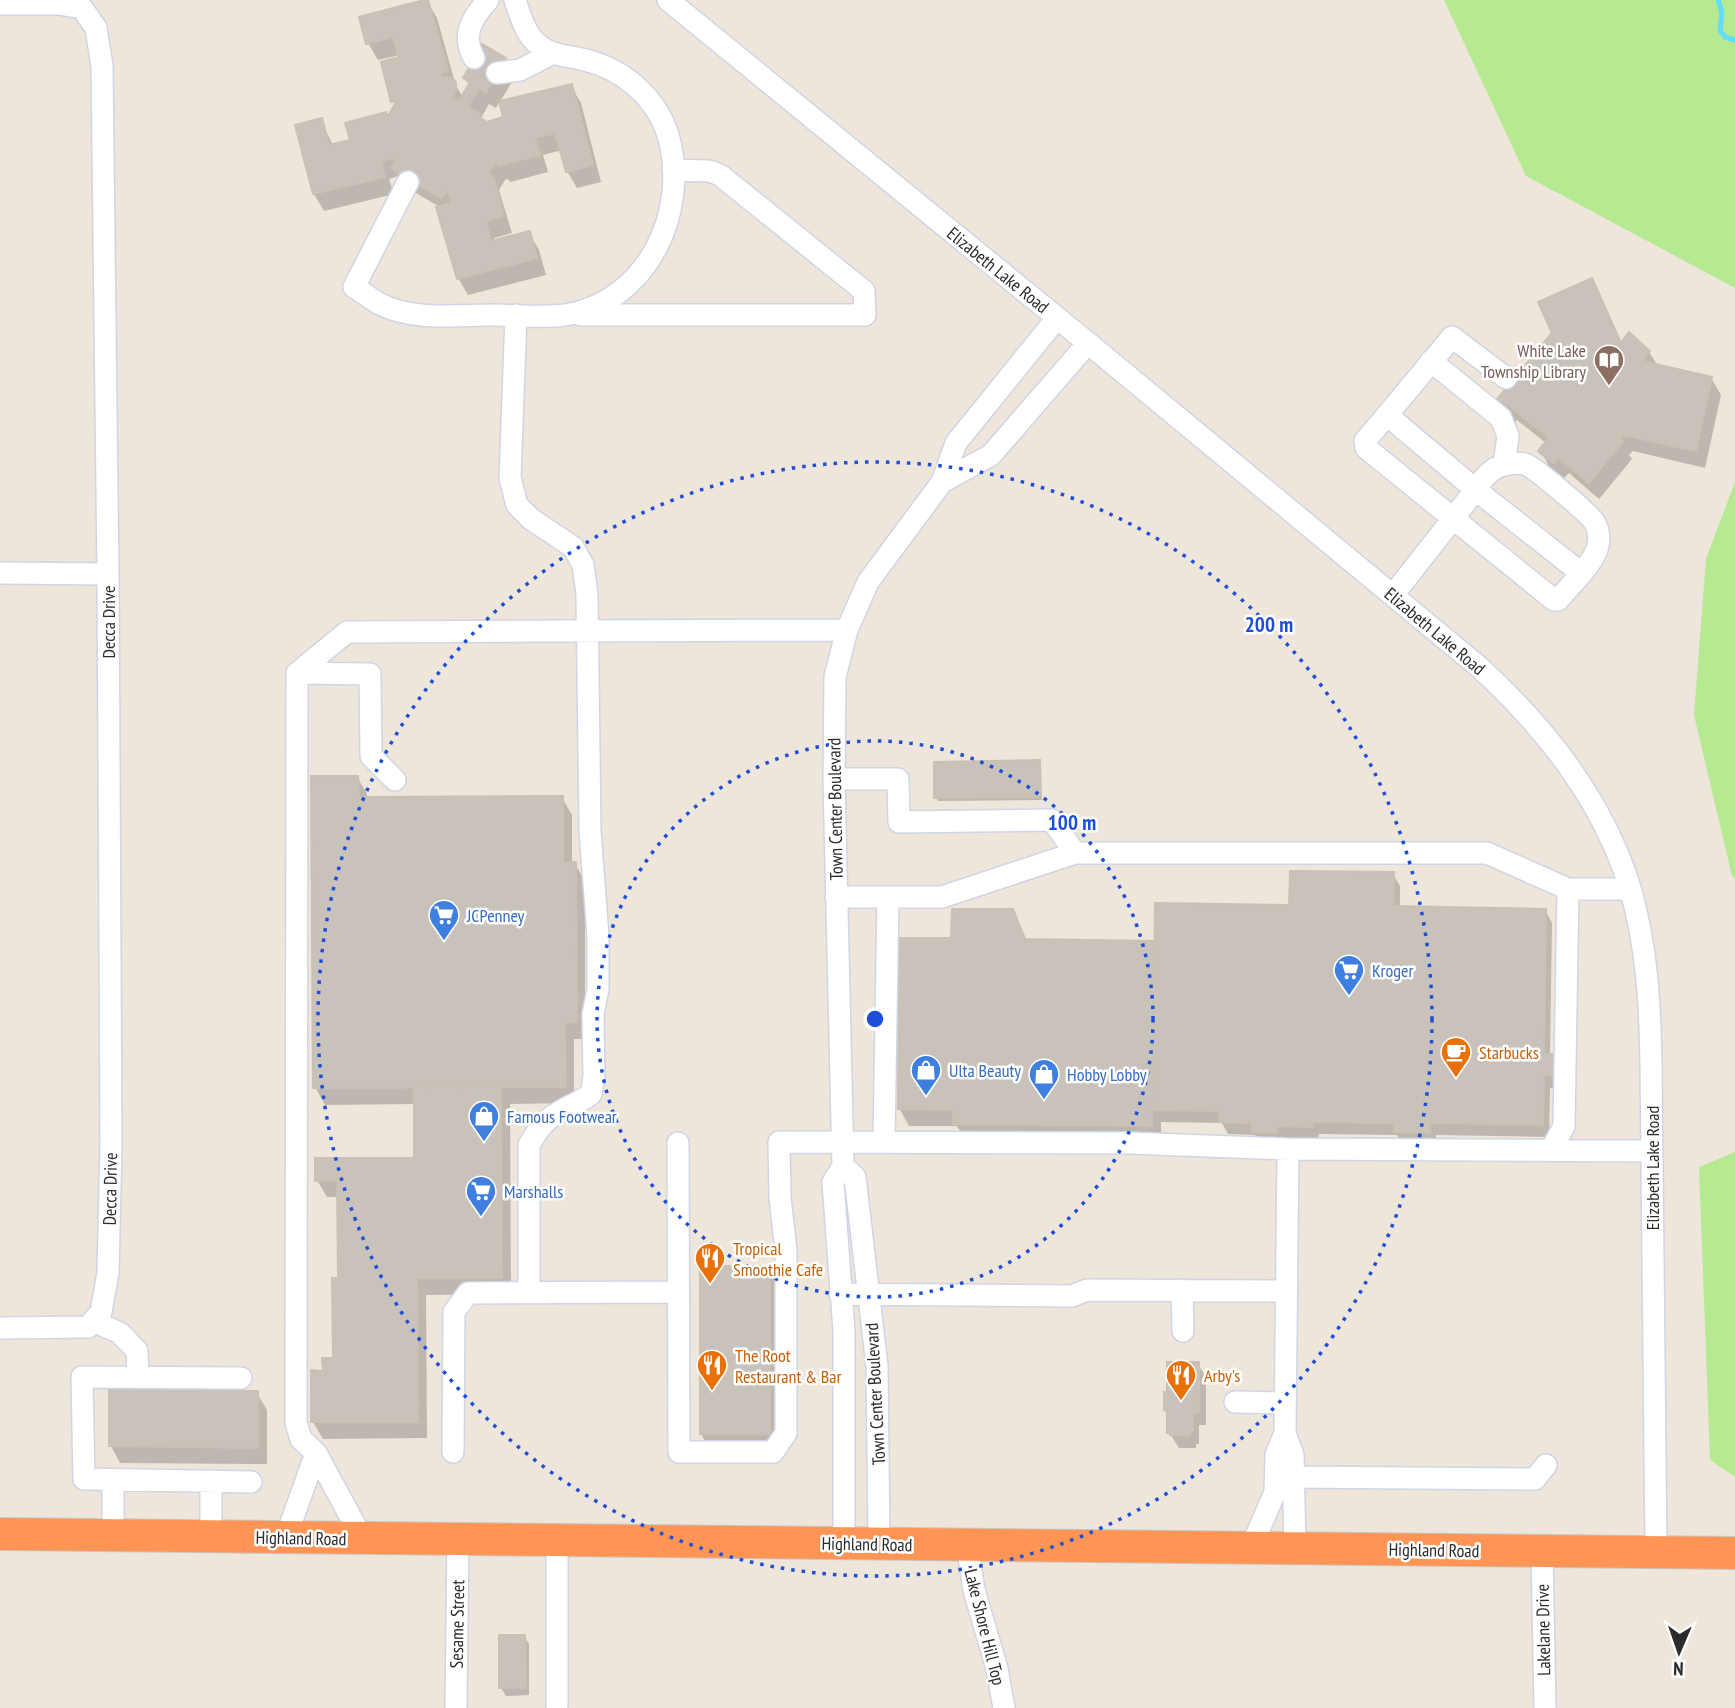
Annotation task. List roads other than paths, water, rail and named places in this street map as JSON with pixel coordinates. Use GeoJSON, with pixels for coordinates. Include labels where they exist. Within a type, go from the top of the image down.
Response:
{"type":"FeatureCollection","features":[{"type":"Feature","properties":{"kind":"highway","name":"Highland Road"},"geometry":{"type":"LineString","coordinates":[[0,1534],[1735,1553]]}},
{"type":"Feature","properties":{"kind":"street"},"geometry":{"type":"LineString","coordinates":[[474,58],[468,44],[469,27],[488,0]]}},
{"type":"Feature","properties":{"kind":"street"},"geometry":{"type":"LineString","coordinates":[[515,0],[530,37],[540,46],[553,53],[605,66],[639,90],[652,104],[666,130],[671,149],[672,201],[658,247],[647,264],[616,294],[597,304],[564,315]]}},
{"type":"Feature","properties":{"kind":"street","name":"Elizabeth Lake Road"},"geometry":{"type":"LineString","coordinates":[[668,0],[1088,343],[1486,674],[1533,720],[1578,780],[1603,823],[1630,889],[1649,999],[1656,1552]]}},
{"type":"Feature","properties":{"kind":"street","name":"Decca Drive"},"geometry":{"type":"LineString","coordinates":[[0,4],[59,4],[82,8],[96,27],[102,66],[111,1145],[108,1273],[101,1312],[95,1322]]}},
{"type":"Feature","properties":{"kind":"street"},"geometry":{"type":"LineString","coordinates":[[497,74],[520,70],[553,53]]}},
{"type":"Feature","properties":{"kind":"street"},"geometry":{"type":"LineString","coordinates":[[408,182],[354,287],[381,304],[411,313],[865,315],[864,291],[720,175],[709,171],[673,170]]}},
{"type":"Feature","properties":{"kind":"street"},"geometry":{"type":"LineString","coordinates":[[516,315],[510,478],[517,505],[531,519],[573,547],[583,565],[589,631],[590,831],[598,936],[598,989],[593,1014],[594,1077],[591,1094],[577,1105],[555,1114],[540,1127],[529,1145],[529,1292]]}},
{"type":"Feature","properties":{"kind":"street","name":"Town Center Boulevard"},"geometry":{"type":"LineString","coordinates":[[844,1544],[844,1331],[833,1182],[843,1166],[834,779],[835,677],[847,631],[868,582],[942,482],[956,443],[1057,318]]}},
{"type":"Feature","properties":{"kind":"street"},"geometry":{"type":"LineString","coordinates":[[1393,595],[1453,519],[1476,490],[1488,474],[1515,463],[1529,466],[1590,515],[1598,530],[1598,548],[1581,573],[1558,600],[1554,600],[1453,519],[1366,448],[1365,442],[1452,337],[1506,378]]}},
{"type":"Feature","properties":{"kind":"street","name":"Town Center Boulevard"},"geometry":{"type":"LineString","coordinates":[[942,482],[991,455],[1088,343]]}},
{"type":"Feature","properties":{"kind":"street"},"geometry":{"type":"LineString","coordinates":[[1431,361],[1502,418],[1508,436],[1504,466]]}},
{"type":"Feature","properties":{"kind":"street"},"geometry":{"type":"LineString","coordinates":[[1387,415],[1581,573]]}},
{"type":"Feature","properties":{"kind":"street"},"geometry":{"type":"LineString","coordinates":[[0,573],[108,574]]}},
{"type":"Feature","properties":{"kind":"street"},"geometry":{"type":"LineString","coordinates":[[297,673],[347,632],[847,631]]}},
{"type":"Feature","properties":{"kind":"street"},"geometry":{"type":"LineString","coordinates":[[297,673],[370,674],[372,756],[395,780]]}},
{"type":"Feature","properties":{"kind":"street"},"geometry":{"type":"LineString","coordinates":[[297,673],[296,1423],[302,1439],[316,1453],[362,1538]]}},
{"type":"Feature","properties":{"kind":"street"},"geometry":{"type":"LineString","coordinates":[[834,779],[898,779],[899,822],[1052,820],[1075,853]]}},
{"type":"Feature","properties":{"kind":"street"},"geometry":{"type":"LineString","coordinates":[[836,897],[942,897],[1075,853],[1487,853],[1568,889],[1630,889]]}},
{"type":"Feature","properties":{"kind":"street"},"geometry":{"type":"LineString","coordinates":[[1552,1150],[1564,1126],[1568,889]]}},
{"type":"Feature","properties":{"kind":"street"},"geometry":{"type":"LineString","coordinates":[[884,1141],[888,897]]}},
{"type":"Feature","properties":{"kind":"street"},"geometry":{"type":"LineString","coordinates":[[678,1143],[679,1452],[773,1452],[786,1433],[786,1251],[780,1198],[779,1142],[1129,1143],[1288,1149],[1652,1151]]}},
{"type":"Feature","properties":{"kind":"street"},"geometry":{"type":"LineString","coordinates":[[1288,1149],[1285,1433],[1293,1455],[1295,1549]]}},
{"type":"Feature","properties":{"kind":"street","name":"Town Center Boulevard"},"geometry":{"type":"LineString","coordinates":[[843,1166],[855,1177],[877,1366],[879,1544]]}},
{"type":"Feature","properties":{"kind":"street"},"geometry":{"type":"LineString","coordinates":[[840,1294],[1072,1296],[1087,1290],[1286,1291]]}},
{"type":"Feature","properties":{"kind":"street"},"geometry":{"type":"LineString","coordinates":[[1182,1290],[1183,1331]]}},
{"type":"Feature","properties":{"kind":"street"},"geometry":{"type":"LineString","coordinates":[[453,1452],[454,1312],[468,1293],[678,1292]]}},
{"type":"Feature","properties":{"kind":"street"},"geometry":{"type":"LineString","coordinates":[[0,1328],[81,1328],[95,1322],[120,1333],[137,1351],[138,1377]]}},
{"type":"Feature","properties":{"kind":"street"},"geometry":{"type":"LineString","coordinates":[[240,1378],[82,1377],[84,1479],[251,1482]]}},
{"type":"Feature","properties":{"kind":"street"},"geometry":{"type":"LineString","coordinates":[[1235,1402],[1285,1403]]}},
{"type":"Feature","properties":{"kind":"street"},"geometry":{"type":"LineString","coordinates":[[1251,1548],[1275,1492],[1276,1455],[1285,1433]]}},
{"type":"Feature","properties":{"kind":"street"},"geometry":{"type":"LineString","coordinates":[[286,1537],[316,1453]]}},
{"type":"Feature","properties":{"kind":"street"},"geometry":{"type":"LineString","coordinates":[[1293,1477],[1535,1479],[1546,1465]]}},
{"type":"Feature","properties":{"kind":"street"},"geometry":{"type":"LineString","coordinates":[[113,1480],[113,1536]]}},
{"type":"Feature","properties":{"kind":"street"},"geometry":{"type":"LineString","coordinates":[[211,1481],[211,1536]]}},
{"type":"Feature","properties":{"kind":"street","name":"Sesame Street"},"geometry":{"type":"LineString","coordinates":[[456,1708],[458,1539]]}},
{"type":"Feature","properties":{"kind":"street"},"geometry":{"type":"LineString","coordinates":[[557,1540],[557,1705]]}},
{"type":"Feature","properties":{"kind":"street","name":"Lake Shore Hill Top"},"geometry":{"type":"LineString","coordinates":[[967,1545],[974,1591],[997,1669],[1004,1708]]}},
{"type":"Feature","properties":{"kind":"street","name":"Lakelane Drive"},"geometry":{"type":"LineString","coordinates":[[1542,1552],[1545,1708]]}},
{"type":"Feature","properties":{"kind":"waterway"},"geometry":{"type":"LineString","coordinates":[[1718,0],[1722,12],[1720,30],[1725,37],[1735,40]]}},
{"type":"Feature","properties":{"kind":"tunnel"},"geometry":{"type":"LineString","coordinates":[[474,58],[484,68],[497,73]]}},
{"type":"Feature","properties":{"kind":"place","name":"White Lake Township Library"},"geometry":{"type":"Point","coordinates":[1609,387]}},
{"type":"Feature","properties":{"kind":"place","name":"JCPenney"},"geometry":{"type":"Point","coordinates":[444,942]}},
{"type":"Feature","properties":{"kind":"place","name":"Kroger"},"geometry":{"type":"Point","coordinates":[1349,997]}},
{"type":"Feature","properties":{"kind":"place","name":"Starbucks"},"geometry":{"type":"Point","coordinates":[1456,1079]}},
{"type":"Feature","properties":{"kind":"place","name":"Ulta Beauty"},"geometry":{"type":"Point","coordinates":[926,1097]}},
{"type":"Feature","properties":{"kind":"place","name":"Hobby Lobby"},"geometry":{"type":"Point","coordinates":[1044,1101]}},
{"type":"Feature","properties":{"kind":"place","name":"Famous Footwear"},"geometry":{"type":"Point","coordinates":[484,1143]}},
{"type":"Feature","properties":{"kind":"place","name":"Marshalls"},"geometry":{"type":"Point","coordinates":[481,1218]}},
{"type":"Feature","properties":{"kind":"place","name":"Tropical Smoothie Cafe"},"geometry":{"type":"Point","coordinates":[710,1285]}},
{"type":"Feature","properties":{"kind":"place","name":"The Root Restaurant & Bar"},"geometry":{"type":"Point","coordinates":[712,1392]}},
{"type":"Feature","properties":{"kind":"place","name":"Arby's"},"geometry":{"type":"Point","coordinates":[1181,1402]}}]}
